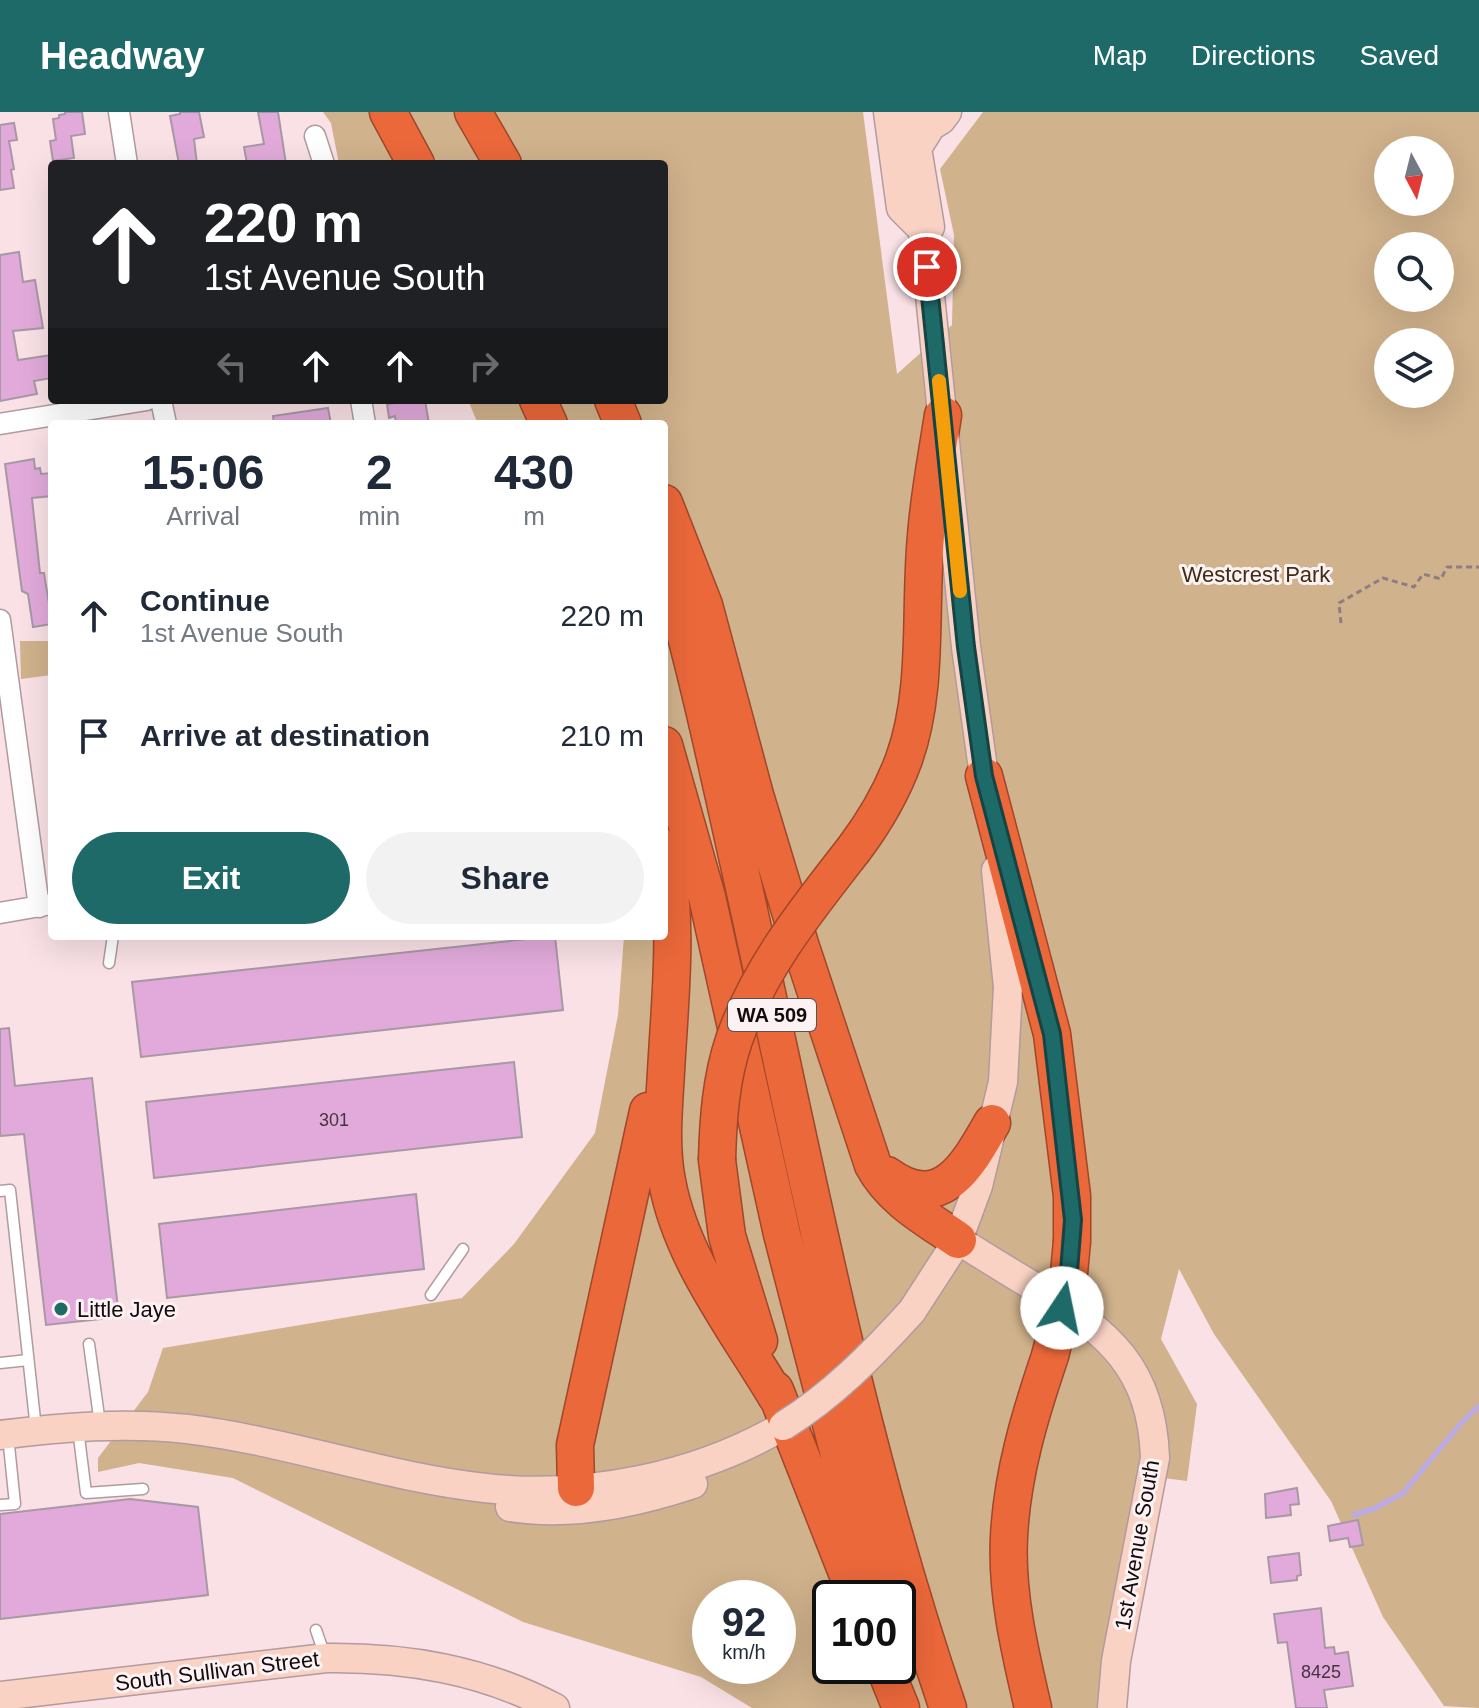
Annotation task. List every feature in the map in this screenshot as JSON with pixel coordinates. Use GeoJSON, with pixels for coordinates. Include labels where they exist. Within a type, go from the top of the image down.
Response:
{"type":"FeatureCollection","features":[{"type":"Feature","properties":{"kind":"highway"},"geometry":{"type":"LineString","coordinates":[[388,112],[414,160]]}},
{"type":"Feature","properties":{"kind":"highway"},"geometry":{"type":"LineString","coordinates":[[473,112],[501,160]]}},
{"type":"Feature","properties":{"kind":"highway"},"geometry":{"type":"LineString","coordinates":[[850,1580],[780,1411],[727,1236],[717,1160],[718,1121],[734,1040],[755,991],[779,949],[874,822],[905,757],[915,715],[926,536],[943,415]]}},
{"type":"Feature","properties":{"kind":"highway"},"geometry":{"type":"LineString","coordinates":[[668,513],[704,605],[755,795],[808,971],[873,1165],[893,1194],[958,1240]]}},
{"type":"Feature","properties":{"kind":"highway","name":"WA 509"},"geometry":{"type":"LineString","coordinates":[[668,571],[705,712],[876,1475],[948,1708]]}},
{"type":"Feature","properties":{"kind":"highway","name":"WA 509"},"geometry":{"type":"LineString","coordinates":[[668,759],[707,897],[782,1234],[871,1580]]}},
{"type":"Feature","properties":{"kind":"highway"},"geometry":{"type":"LineString","coordinates":[[984,776],[1052,1034],[1072,1196],[1068,1284],[1019,1460],[1009,1538],[1014,1619],[1033,1708]]}},
{"type":"Feature","properties":{"kind":"highway"},"geometry":{"type":"LineString","coordinates":[[668,887],[673,936],[663,1149],[673,1206],[695,1258],[780,1411]]}},
{"type":"Feature","properties":{"kind":"highway"},"geometry":{"type":"LineString","coordinates":[[576,1488],[575,1445],[669,1012]]}},
{"type":"Feature","properties":{"kind":"highway"},"geometry":{"type":"LineString","coordinates":[[873,1165],[919,1192],[936,1188],[957,1173],[992,1123]]}},
{"type":"Feature","properties":{"kind":"highway"},"geometry":{"type":"LineString","coordinates":[[893,1684],[904,1708]]}},
{"type":"Feature","properties":{"kind":"highway"},"geometry":{"type":"LineString","coordinates":[[899,1684],[904,1708]]}},
{"type":"Feature","properties":{"kind":"main road"},"geometry":{"type":"LineString","coordinates":[[888,112],[901,208],[921,228],[926,228]]}},
{"type":"Feature","properties":{"kind":"main road"},"geometry":{"type":"LineString","coordinates":[[901,208],[901,190],[906,171],[925,122]]}},
{"type":"Feature","properties":{"kind":"main road"},"geometry":{"type":"LineString","coordinates":[[925,122],[949,131],[934,160],[932,184],[935,199],[926,228]]}},
{"type":"Feature","properties":{"kind":"main road"},"geometry":{"type":"LineString","coordinates":[[4,1434],[89,1426],[187,1429],[483,1488],[522,1491],[576,1488],[668,1474],[758,1441],[780,1411],[830,1394],[871,1356],[912,1311],[958,1240],[978,1186],[1003,1082],[1008,987],[966,647],[943,415],[926,228],[925,122]]}},
{"type":"Feature","properties":{"kind":"main road","name":"1st Avenue South"},"geometry":{"type":"LineString","coordinates":[[958,1240],[1080,1316],[1114,1344],[1130,1365],[1149,1411],[1154,1431],[1155,1458],[1116,1661],[1112,1708]]}},
{"type":"Feature","properties":{"kind":"main road"},"geometry":{"type":"LineString","coordinates":[[294,1450],[327,1470],[518,1508],[555,1510],[655,1497],[718,1476],[756,1457],[780,1411]]}},
{"type":"Feature","properties":{"kind":"main road","name":"South Sullivan Street"},"geometry":{"type":"LineString","coordinates":[[0,1696],[326,1658],[373,1658],[480,1676],[555,1708]]}},
{"type":"Feature","properties":{"kind":"street"},"geometry":{"type":"LineString","coordinates":[[119,112],[126,160]]}},
{"type":"Feature","properties":{"kind":"street"},"geometry":{"type":"LineString","coordinates":[[315,136],[323,160]]}},
{"type":"Feature","properties":{"kind":"street"},"geometry":{"type":"LineString","coordinates":[[0,424],[122,404]]}},
{"type":"Feature","properties":{"kind":"street"},"geometry":{"type":"LineString","coordinates":[[0,620],[46,905],[0,913]]}},
{"type":"Feature","properties":{"kind":"lane"},"geometry":{"type":"LineString","coordinates":[[109,963],[112,940]]}},
{"type":"Feature","properties":{"kind":"lane"},"geometry":{"type":"LineString","coordinates":[[0,1191],[10,1190],[36,1430]]}},
{"type":"Feature","properties":{"kind":"lane"},"geometry":{"type":"LineString","coordinates":[[431,1295],[463,1249]]}},
{"type":"Feature","properties":{"kind":"lane"},"geometry":{"type":"LineString","coordinates":[[89,1344],[86,1493],[143,1489]]}},
{"type":"Feature","properties":{"kind":"lane"},"geometry":{"type":"LineString","coordinates":[[0,1363],[28,1360]]}},
{"type":"Feature","properties":{"kind":"lane"},"geometry":{"type":"LineString","coordinates":[[0,1505],[15,1504],[4,1434]]}},
{"type":"Feature","properties":{"kind":"lane"},"geometry":{"type":"LineString","coordinates":[[316,1630],[326,1658]]}},
{"type":"Feature","properties":{"kind":"path"},"geometry":{"type":"LineString","coordinates":[[1341,623],[1339,603],[1383,578],[1414,587],[1423,574],[1441,579],[1447,567],[1479,567]]}},
{"type":"Feature","properties":{"kind":"green space","name":"Westcrest Park"},"geometry":{"type":"Polygon","coordinates":[[[323,112],[863,112],[897,374],[952,325],[954,235],[940,169],[983,112],[1479,112],[1479,1708],[1444,1706],[1383,1617],[1331,1501],[1214,1334],[1179,1269],[1161,1339],[1197,1404],[1187,1481],[1140,1475],[1103,1708],[752,1708],[713,1684],[796,1684],[796,1580],[692,1580],[692,1674],[523,1622],[233,1478],[139,1463],[98,1472],[98,1458],[148,1392],[163,1348],[462,1298],[514,1244],[595,1133],[618,1015],[624,940],[668,940],[668,420],[476,420],[470,404],[668,404],[668,160],[338,160],[331,123],[323,112]]]}},
{"type":"Feature","properties":{"kind":"green space"},"geometry":{"type":"Polygon","coordinates":[[[20,641],[48,641],[48,676],[21,679],[20,641]]]}},
{"type":"Feature","properties":{"kind":"building"},"geometry":{"type":"Polygon","coordinates":[[[82,112],[85,134],[71,136],[74,158],[53,160],[50,141],[56,140],[53,119],[82,112]]]}},
{"type":"Feature","properties":{"kind":"building"},"geometry":{"type":"Polygon","coordinates":[[[199,112],[204,137],[194,139],[197,160],[178,160],[170,116],[199,112]]]}},
{"type":"Feature","properties":{"kind":"building"},"geometry":{"type":"Polygon","coordinates":[[[258,112],[278,112],[285,160],[246,160],[244,147],[264,144],[258,112]]]}},
{"type":"Feature","properties":{"kind":"building"},"geometry":{"type":"Polygon","coordinates":[[[14,123],[17,140],[9,141],[14,188],[0,190],[0,125],[14,123]]]}},
{"type":"Feature","properties":{"kind":"building"},"geometry":{"type":"Polygon","coordinates":[[[19,252],[23,282],[35,280],[43,328],[13,331],[18,360],[48,356],[48,379],[34,381],[37,394],[0,401],[0,255],[19,252]]]}},
{"type":"Feature","properties":{"kind":"building"},"geometry":{"type":"Polygon","coordinates":[[[387,404],[426,404],[428,420],[396,420],[395,416],[389,418],[387,404]]]}},
{"type":"Feature","properties":{"kind":"building"},"geometry":{"type":"Polygon","coordinates":[[[328,408],[330,420],[274,420],[273,416],[328,408]]]}},
{"type":"Feature","properties":{"kind":"building"},"geometry":{"type":"Polygon","coordinates":[[[34,459],[35,469],[40,468],[41,474],[48,473],[48,496],[32,498],[40,573],[44,573],[48,598],[48,625],[33,627],[28,594],[22,591],[5,464],[34,459]]]}},
{"type":"Feature","properties":{"kind":"building"},"geometry":{"type":"Polygon","coordinates":[[[518,940],[555,940],[563,1010],[141,1057],[132,982],[518,940]]]}},
{"type":"Feature","properties":{"kind":"building"},"geometry":{"type":"Polygon","coordinates":[[[9,1028],[15,1086],[92,1078],[119,1317],[46,1325],[24,1134],[0,1136],[0,1029],[9,1028]]]}},
{"type":"Feature","properties":{"kind":"building"},"geometry":{"type":"Polygon","coordinates":[[[514,1062],[522,1137],[154,1178],[146,1102],[514,1062]]]}},
{"type":"Feature","properties":{"kind":"building"},"geometry":{"type":"Polygon","coordinates":[[[416,1194],[424,1269],[167,1298],[159,1224],[416,1194]]]}},
{"type":"Feature","properties":{"kind":"building"},"geometry":{"type":"Polygon","coordinates":[[[1297,1488],[1299,1504],[1290,1505],[1291,1515],[1266,1518],[1265,1494],[1297,1488]]]}},
{"type":"Feature","properties":{"kind":"building"},"geometry":{"type":"Polygon","coordinates":[[[130,1499],[198,1507],[208,1595],[0,1619],[0,1514],[130,1499]]]}},
{"type":"Feature","properties":{"kind":"building"},"geometry":{"type":"Polygon","coordinates":[[[1358,1520],[1363,1545],[1350,1547],[1348,1538],[1330,1541],[1328,1526],[1358,1520]]]}},
{"type":"Feature","properties":{"kind":"building"},"geometry":{"type":"Polygon","coordinates":[[[1299,1553],[1301,1575],[1297,1576],[1297,1580],[1271,1583],[1268,1557],[1299,1553]]]}},
{"type":"Feature","properties":{"kind":"building"},"geometry":{"type":"Polygon","coordinates":[[[1321,1608],[1325,1648],[1334,1647],[1335,1654],[1348,1652],[1353,1686],[1324,1690],[1327,1708],[1296,1708],[1287,1642],[1278,1643],[1274,1614],[1321,1608]]]}},
{"type":"Feature","properties":{"kind":"waterway"},"geometry":{"type":"LineString","coordinates":[[1354,1515],[1402,1494],[1479,1406]]}},
{"type":"Feature","properties":{"kind":"slow traffic"},"geometry":{"type":"LineString","coordinates":[[939,381],[960,591]]}},
{"type":"Feature","properties":{"kind":"place","name":"Little Jaye"},"geometry":{"type":"Point","coordinates":[61,1309]}},
{"type":"Feature","properties":{"kind":"route"},"geometry":{"type":"LineString","coordinates":[[927,267],[966,647],[984,776],[1052,1034],[1073,1220],[1068,1284],[1062,1308]]}}]}
